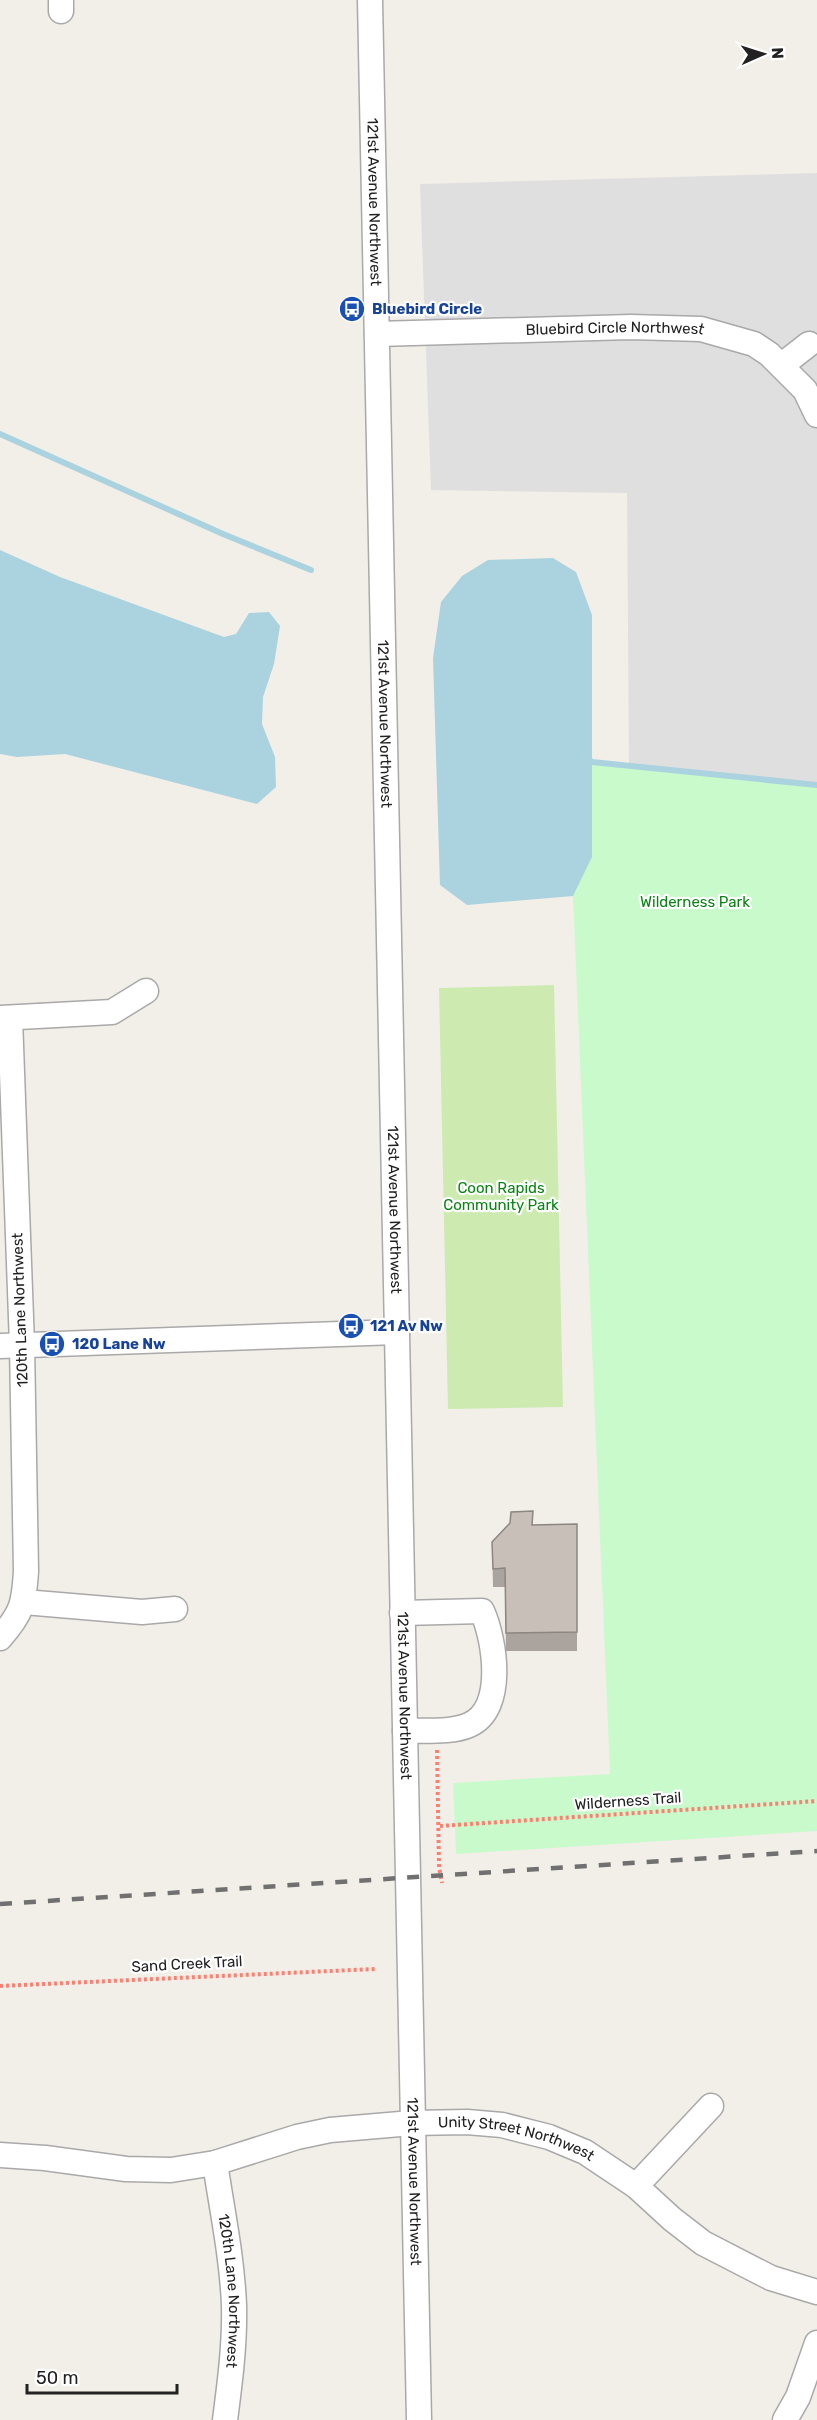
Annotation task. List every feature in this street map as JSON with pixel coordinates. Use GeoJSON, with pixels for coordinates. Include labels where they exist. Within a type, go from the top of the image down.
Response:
{"type":"FeatureCollection","features":[{"type":"Feature","properties":{"kind":"street","name":"121st Avenue Northwest"},"geometry":{"type":"LineString","coordinates":[[370,0],[419,2420]]}},
{"type":"Feature","properties":{"kind":"street","name":"Bluebird Circle Northwest"},"geometry":{"type":"LineString","coordinates":[[377,334],[631,327],[701,329],[754,344],[782,365],[805,390],[817,415]]}},
{"type":"Feature","properties":{"kind":"street"},"geometry":{"type":"LineString","coordinates":[[782,365],[809,344]]}},
{"type":"Feature","properties":{"kind":"street"},"geometry":{"type":"LineString","coordinates":[[5,1018],[112,1012],[146,990]]}},
{"type":"Feature","properties":{"kind":"street","name":"120th Lane Northwest"},"geometry":{"type":"LineString","coordinates":[[5,1018],[11,1345],[26,1571],[24,1602]]}},
{"type":"Feature","properties":{"kind":"street"},"geometry":{"type":"LineString","coordinates":[[11,1345],[397,1332]]}},
{"type":"Feature","properties":{"kind":"street"},"geometry":{"type":"LineString","coordinates":[[0,1638],[15,1622],[24,1602],[142,1612],[175,1609]]}},
{"type":"Feature","properties":{"kind":"street"},"geometry":{"type":"LineString","coordinates":[[402,1613],[482,1611],[490,1627],[494,1693],[489,1706],[480,1718],[470,1725],[405,1731]]}},
{"type":"Feature","properties":{"kind":"street"},"geometry":{"type":"LineString","coordinates":[[636,2186],[711,2106]]}},
{"type":"Feature","properties":{"kind":"street","name":"Unity Street Northwest"},"geometry":{"type":"LineString","coordinates":[[0,2155],[45,2158],[126,2169],[171,2170],[215,2163],[297,2137],[330,2130],[412,2123],[467,2122],[502,2125],[549,2137],[585,2152],[636,2186],[672,2219],[703,2243],[771,2278],[817,2292]]}},
{"type":"Feature","properties":{"kind":"street","name":"120th Lane Northwest"},"geometry":{"type":"LineString","coordinates":[[215,2163],[230,2253],[234,2306],[232,2365],[225,2420]]}},
{"type":"Feature","properties":{"kind":"street"},"geometry":{"type":"LineString","coordinates":[[785,2420],[798,2397],[817,2343]]}},
{"type":"Feature","properties":{"kind":"path"},"geometry":{"type":"LineString","coordinates":[[437,1743],[439,1867],[442,1883]]}},
{"type":"Feature","properties":{"kind":"path","name":"Wilderness Trail"},"geometry":{"type":"LineString","coordinates":[[440,1826],[817,1801]]}},
{"type":"Feature","properties":{"kind":"path","name":"Sand Creek Trail"},"geometry":{"type":"LineString","coordinates":[[0,1986],[375,1969]]}},
{"type":"Feature","properties":{"kind":"shaded area"},"geometry":{"type":"Polygon","coordinates":[[[817,173],[817,785],[629,765],[627,493],[431,490],[420,184],[817,173]]]}},
{"type":"Feature","properties":{"kind":"green space","name":"Wilderness Park"},"geometry":{"type":"Polygon","coordinates":[[[592,762],[817,785],[817,1831],[456,1854],[453,1783],[610,1774],[573,896],[592,762]]]}},
{"type":"Feature","properties":{"kind":"green space","name":"Coon Rapids Community Park"},"geometry":{"type":"Polygon","coordinates":[[[554,985],[563,1407],[448,1409],[439,988],[554,985]]]}},
{"type":"Feature","properties":{"kind":"water"},"geometry":{"type":"Polygon","coordinates":[[[0,550],[60,577],[224,637],[236,634],[249,613],[269,612],[280,626],[274,664],[263,697],[262,724],[275,757],[276,787],[257,804],[65,754],[17,757],[0,754],[0,550]]]}},
{"type":"Feature","properties":{"kind":"water"},"geometry":{"type":"Polygon","coordinates":[[[553,558],[576,572],[592,615],[592,857],[573,896],[467,905],[440,885],[433,658],[441,602],[462,576],[488,560],[553,558]]]}},
{"type":"Feature","properties":{"kind":"building"},"geometry":{"type":"Polygon","coordinates":[[[533,1511],[532,1525],[577,1524],[577,1632],[506,1633],[505,1568],[493,1569],[492,1542],[510,1523],[511,1512],[533,1511]]]}},
{"type":"Feature","properties":{"kind":"waterway"},"geometry":{"type":"LineString","coordinates":[[0,434],[223,534],[311,570]]}},
{"type":"Feature","properties":{"kind":"waterway"},"geometry":{"type":"LineString","coordinates":[[587,757],[592,762],[817,785]]}},
{"type":"Feature","properties":{"kind":"railway"},"geometry":{"type":"LineString","coordinates":[[0,1904],[817,1851]]}},
{"type":"Feature","properties":{"kind":"place","name":"Bluebird Circle"},"geometry":{"type":"Point","coordinates":[352,309]}},
{"type":"Feature","properties":{"kind":"place","name":"121 Av Nw"},"geometry":{"type":"Point","coordinates":[351,1326]}},
{"type":"Feature","properties":{"kind":"place","name":"120 Lane Nw"},"geometry":{"type":"Point","coordinates":[52,1344]}}]}
